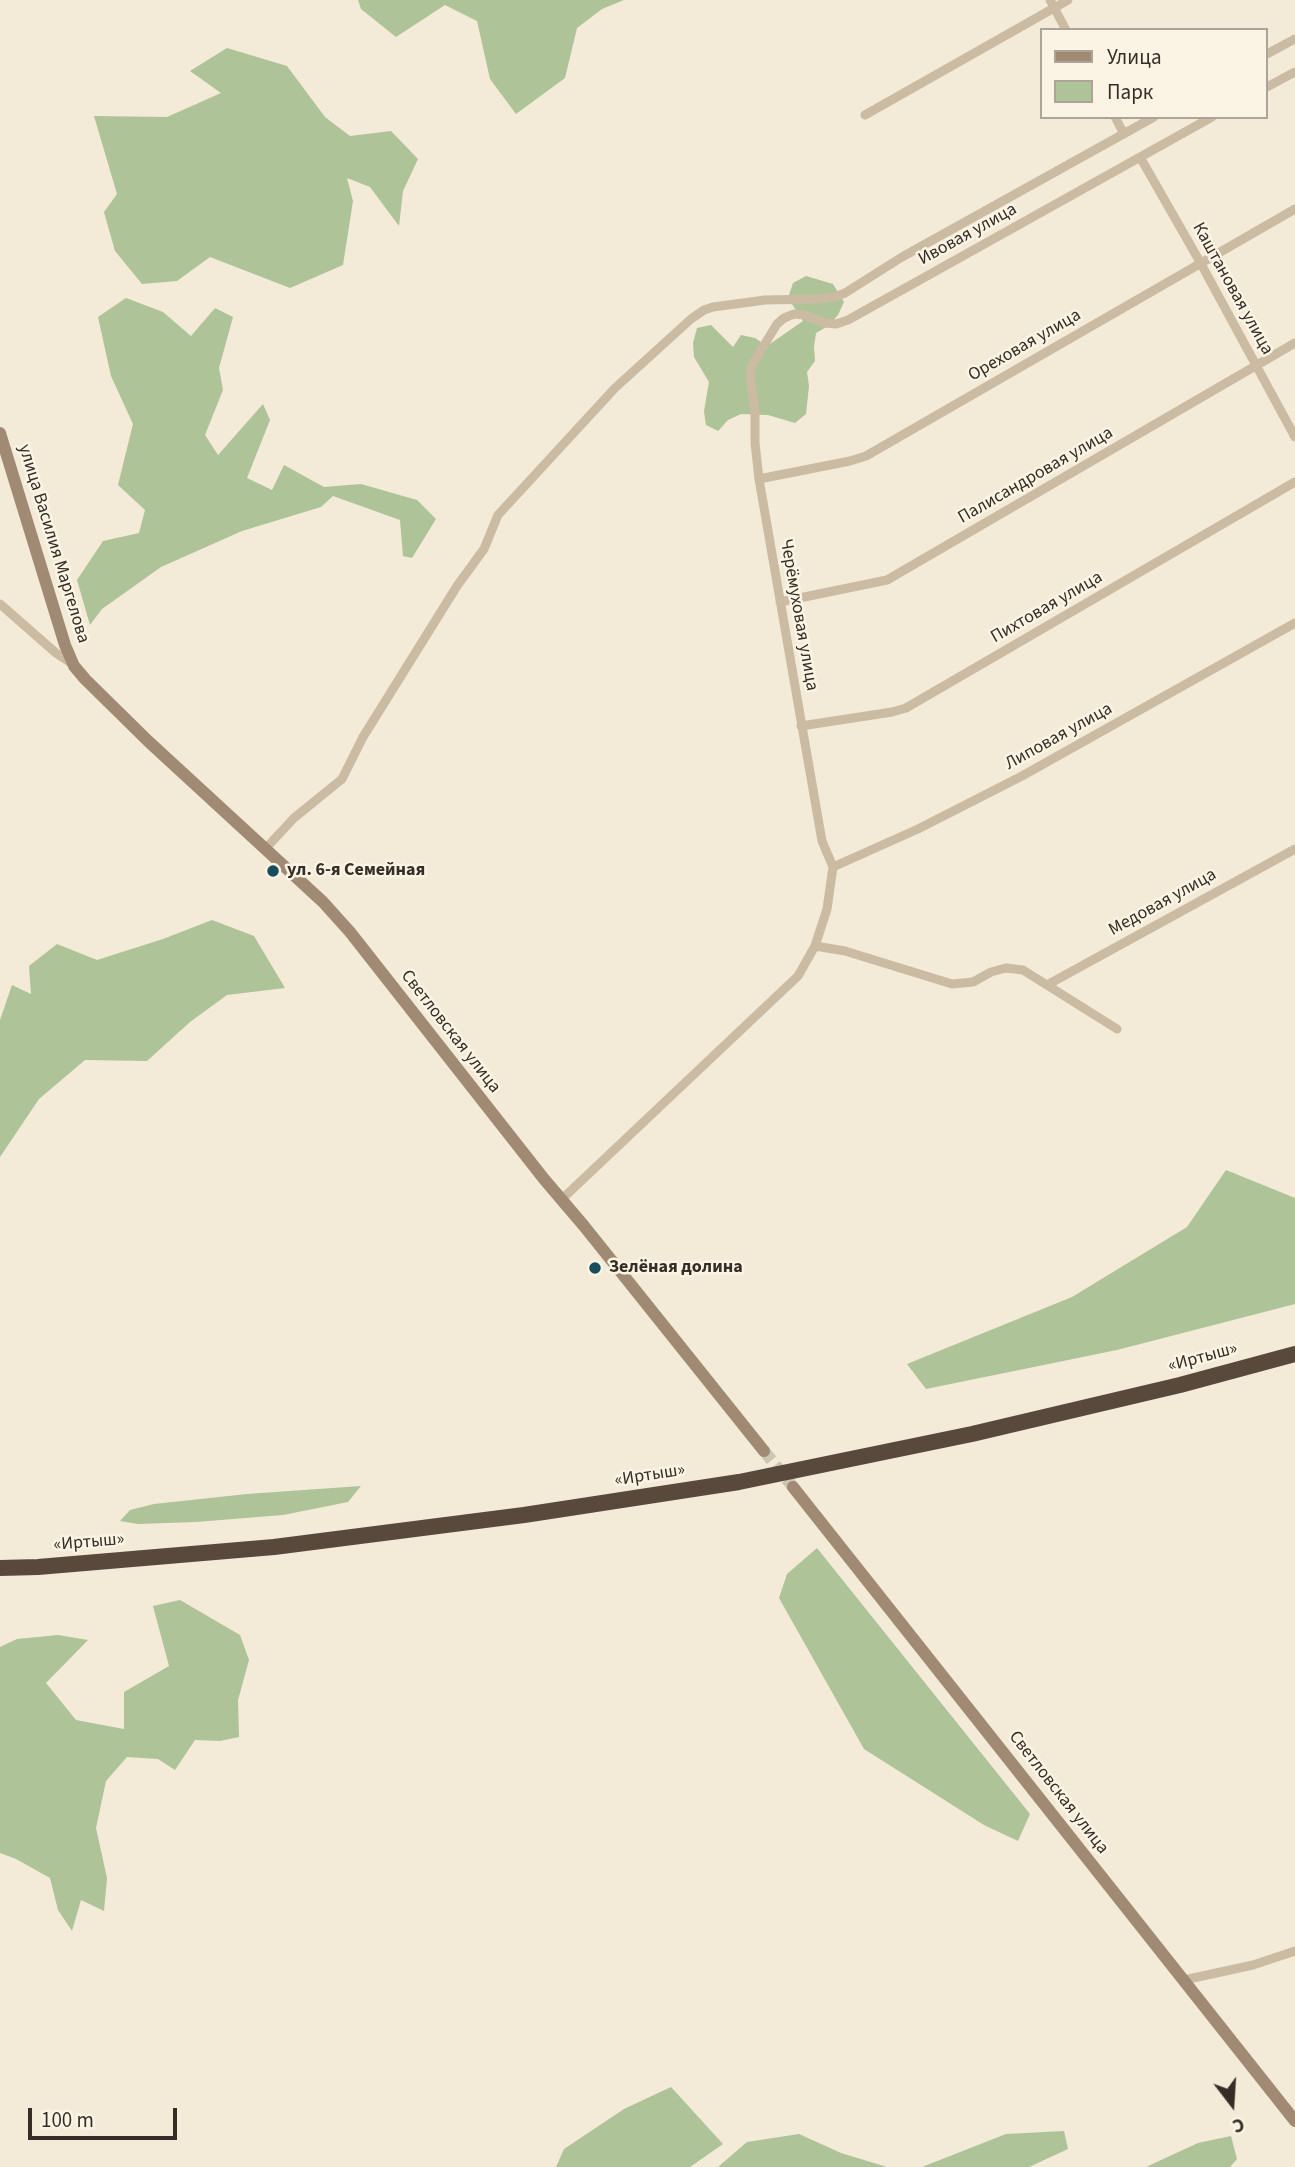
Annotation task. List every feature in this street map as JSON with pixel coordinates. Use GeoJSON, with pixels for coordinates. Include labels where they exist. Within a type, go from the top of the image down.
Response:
{"type":"FeatureCollection","features":[{"type":"Feature","properties":{"kind":"highway","name":"«Иртыш»"},"geometry":{"type":"LineString","coordinates":[[0,1568],[274,1546],[524,1515],[739,1482],[972,1434],[1167,1388],[1295,1353]]}},
{"type":"Feature","properties":{"kind":"street"},"geometry":{"type":"LineString","coordinates":[[865,116],[1052,4],[1068,0]]}},
{"type":"Feature","properties":{"kind":"street"},"geometry":{"type":"LineString","coordinates":[[1052,4],[1065,28]]}},
{"type":"Feature","properties":{"kind":"street"},"geometry":{"type":"LineString","coordinates":[[1267,54],[1295,39]]}},
{"type":"Feature","properties":{"kind":"street"},"geometry":{"type":"LineString","coordinates":[[1267,87],[1295,72]]}},
{"type":"Feature","properties":{"kind":"street"},"geometry":{"type":"LineString","coordinates":[[1116,119],[1124,134]]}},
{"type":"Feature","properties":{"kind":"street","name":"Ивовая улица"},"geometry":{"type":"LineString","coordinates":[[266,848],[294,818],[342,779],[375,718],[457,586],[484,549],[498,515],[615,388],[704,310],[744,302],[817,299],[845,293],[902,257],[1150,119]]}},
{"type":"Feature","properties":{"kind":"street","name":"Ивовая улица"},"geometry":{"type":"LineString","coordinates":[[752,365],[777,324],[784,318],[794,314],[804,315],[836,324],[848,320],[1208,119]]}},
{"type":"Feature","properties":{"kind":"street","name":"Каштановая улица"},"geometry":{"type":"LineString","coordinates":[[1140,157],[1295,437]]}},
{"type":"Feature","properties":{"kind":"street","name":"Ореховая улица"},"geometry":{"type":"LineString","coordinates":[[758,479],[866,456],[1295,209]]}},
{"type":"Feature","properties":{"kind":"street","name":"Палисандровая улица"},"geometry":{"type":"LineString","coordinates":[[780,602],[887,580],[1295,343]]}},
{"type":"Feature","properties":{"kind":"street","name":"Черёмуховая улица"},"geometry":{"type":"LineString","coordinates":[[752,365],[758,479],[822,841],[833,867]]}},
{"type":"Feature","properties":{"kind":"street","name":"улица Василия Маргелова"},"geometry":{"type":"LineString","coordinates":[[0,433],[65,645],[74,666]]}},
{"type":"Feature","properties":{"kind":"street","name":"Пихтовая улица"},"geometry":{"type":"LineString","coordinates":[[801,726],[906,709],[1295,482]]}},
{"type":"Feature","properties":{"kind":"street"},"geometry":{"type":"LineString","coordinates":[[0,604],[55,653],[74,666]]}},
{"type":"Feature","properties":{"kind":"street","name":"Липовая улица"},"geometry":{"type":"LineString","coordinates":[[833,867],[918,829],[1022,776],[1295,624]]}},
{"type":"Feature","properties":{"kind":"street","name":"Светловская улица"},"geometry":{"type":"LineString","coordinates":[[74,666],[97,694],[266,848],[323,902],[350,932],[561,1200],[764,1451]]}},
{"type":"Feature","properties":{"kind":"street","name":"Медовая улица"},"geometry":{"type":"LineString","coordinates":[[1046,985],[1295,849]]}},
{"type":"Feature","properties":{"kind":"street"},"geometry":{"type":"LineString","coordinates":[[561,1200],[798,976],[816,946],[827,909],[833,867]]}},
{"type":"Feature","properties":{"kind":"street"},"geometry":{"type":"LineString","coordinates":[[816,946],[845,951],[951,984],[973,982],[1006,968],[1023,970],[1117,1029]]}},
{"type":"Feature","properties":{"kind":"street","name":"Светловская улица"},"geometry":{"type":"LineString","coordinates":[[793,1487],[1295,2120]]}},
{"type":"Feature","properties":{"kind":"street"},"geometry":{"type":"LineString","coordinates":[[1184,1980],[1253,1965],[1295,1951]]}},
{"type":"Feature","properties":{"kind":"green space"},"geometry":{"type":"Polygon","coordinates":[[[358,0],[624,0],[602,9],[577,28],[565,78],[516,114],[490,79],[477,21],[445,5],[396,37],[361,9],[358,0]]]}},
{"type":"Feature","properties":{"kind":"green space"},"geometry":{"type":"Polygon","coordinates":[[[227,48],[287,66],[325,117],[350,136],[391,131],[418,159],[403,191],[399,226],[370,187],[347,178],[353,201],[343,265],[290,288],[210,257],[177,281],[142,284],[115,251],[104,212],[117,194],[94,116],[167,117],[221,93],[190,71],[227,48]]]}},
{"type":"Feature","properties":{"kind":"green space"},"geometry":{"type":"Polygon","coordinates":[[[806,276],[833,284],[844,302],[838,315],[828,326],[816,333],[815,361],[807,372],[809,386],[806,414],[795,423],[768,415],[741,414],[728,420],[718,431],[706,425],[704,411],[709,382],[694,357],[693,343],[697,328],[711,325],[733,347],[741,335],[755,338],[767,346],[803,321],[788,298],[793,283],[806,276]]]}},
{"type":"Feature","properties":{"kind":"green space"},"geometry":{"type":"Polygon","coordinates":[[[126,298],[163,312],[191,336],[215,308],[233,317],[219,368],[223,390],[205,435],[218,455],[263,404],[270,420],[247,478],[272,490],[284,465],[324,487],[361,484],[417,500],[436,519],[412,558],[403,556],[400,520],[333,496],[321,507],[242,531],[161,567],[102,609],[90,625],[77,580],[103,541],[139,533],[145,510],[118,485],[133,424],[111,376],[98,317],[126,298]]]}},
{"type":"Feature","properties":{"kind":"green space"},"geometry":{"type":"Polygon","coordinates":[[[212,920],[254,936],[285,988],[227,995],[190,1022],[147,1061],[85,1060],[39,1099],[0,1157],[0,1020],[12,985],[31,994],[29,966],[57,944],[97,960],[212,920]]]}},
{"type":"Feature","properties":{"kind":"green space"},"geometry":{"type":"Polygon","coordinates":[[[1226,1170],[1295,1198],[1295,1304],[1117,1350],[926,1389],[907,1364],[1072,1297],[1187,1227],[1226,1170]]]}},
{"type":"Feature","properties":{"kind":"green space"},"geometry":{"type":"Polygon","coordinates":[[[361,1486],[348,1502],[283,1515],[196,1522],[138,1524],[120,1521],[130,1510],[154,1504],[361,1486]]]}},
{"type":"Feature","properties":{"kind":"green space"},"geometry":{"type":"Polygon","coordinates":[[[817,1548],[1030,1814],[1018,1841],[984,1825],[864,1749],[779,1598],[787,1574],[817,1548]]]}},
{"type":"Feature","properties":{"kind":"green space"},"geometry":{"type":"Polygon","coordinates":[[[180,1600],[240,1635],[249,1660],[238,1700],[239,1737],[220,1741],[195,1740],[175,1770],[158,1759],[127,1757],[106,1781],[96,1828],[107,1878],[104,1911],[81,1900],[72,1931],[58,1910],[50,1878],[0,1853],[0,1647],[17,1639],[58,1635],[88,1640],[46,1683],[76,1720],[124,1729],[124,1692],[169,1666],[153,1606],[180,1600]]]}},
{"type":"Feature","properties":{"kind":"green space"},"geometry":{"type":"Polygon","coordinates":[[[671,2087],[723,2144],[690,2167],[556,2167],[564,2149],[624,2109],[671,2087]]]}},
{"type":"Feature","properties":{"kind":"green space"},"geometry":{"type":"Polygon","coordinates":[[[1064,2131],[1068,2149],[1029,2167],[922,2167],[1006,2134],[1064,2131]]]}},
{"type":"Feature","properties":{"kind":"green space"},"geometry":{"type":"Polygon","coordinates":[[[799,2134],[841,2153],[887,2167],[718,2167],[747,2142],[799,2134]]]}},
{"type":"Feature","properties":{"kind":"green space"},"geometry":{"type":"Polygon","coordinates":[[[1231,2136],[1237,2159],[1230,2167],[1146,2167],[1198,2143],[1231,2136]]]}},
{"type":"Feature","properties":{"kind":"tunnel"},"geometry":{"type":"LineString","coordinates":[[764,1451],[793,1487]]}},
{"type":"Feature","properties":{"kind":"place","name":"ул. 6-я Семейная"},"geometry":{"type":"Point","coordinates":[273,871]}},
{"type":"Feature","properties":{"kind":"place","name":"Зелёная долина"},"geometry":{"type":"Point","coordinates":[595,1268]}}]}
